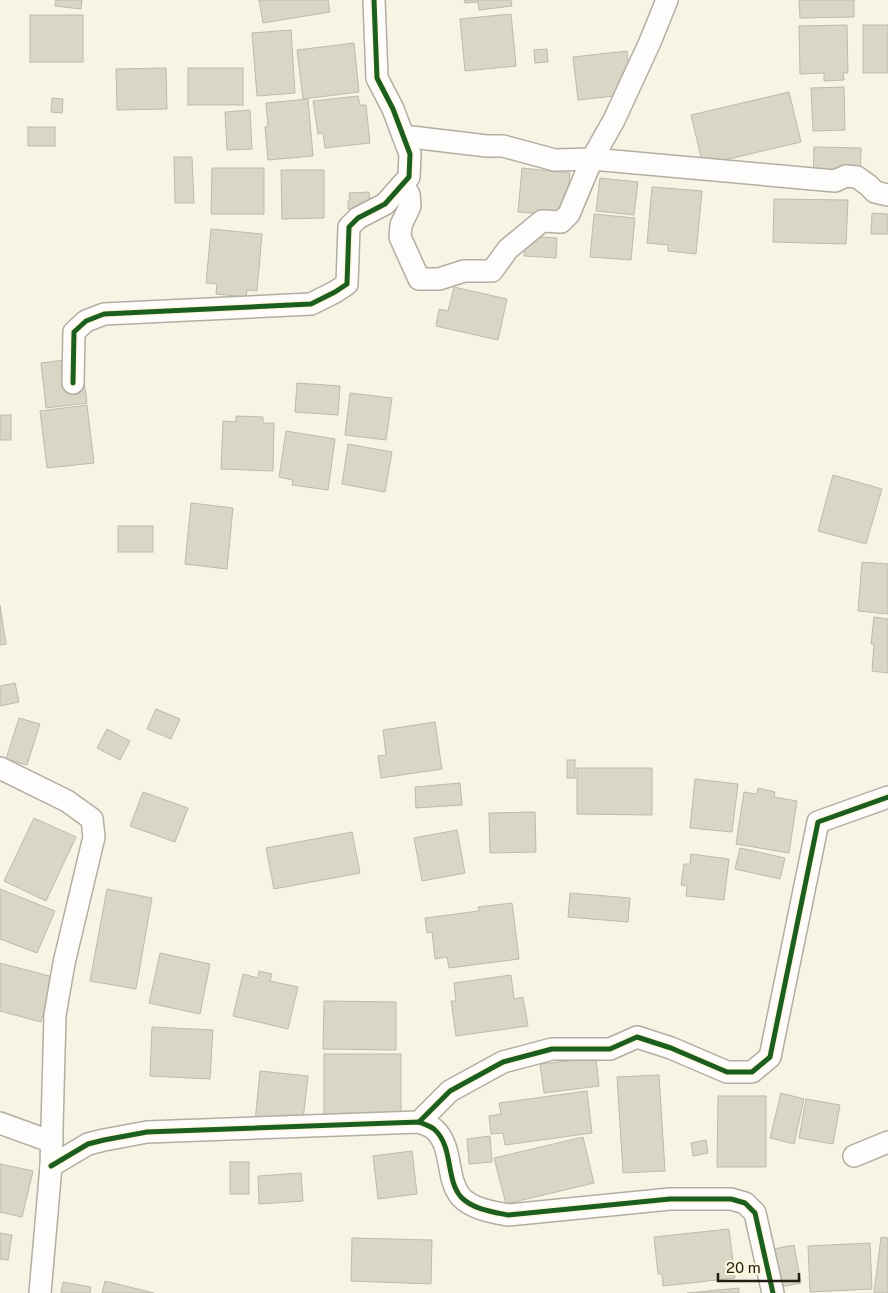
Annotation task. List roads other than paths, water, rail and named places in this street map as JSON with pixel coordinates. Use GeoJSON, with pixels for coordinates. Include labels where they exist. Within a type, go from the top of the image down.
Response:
{"type":"FeatureCollection","features":[{"type":"Feature","properties":{"kind":"street"},"geometry":{"type":"LineString","coordinates":[[73,383],[74,332],[86,321],[104,314],[311,304],[347,284],[349,227],[358,218],[385,204],[409,177],[410,154],[393,109],[377,78],[374,0]]}},
{"type":"Feature","properties":{"kind":"street"},"geometry":{"type":"LineString","coordinates":[[402,186],[409,194],[410,206],[402,225],[400,237],[419,279],[439,279],[464,271],[492,271],[508,249],[542,221],[560,222],[569,214],[592,160],[618,112],[650,42],[666,0]]}},
{"type":"Feature","properties":{"kind":"street"},"geometry":{"type":"LineString","coordinates":[[403,136],[487,146],[503,146],[555,160],[592,160],[835,181],[846,176],[857,177],[875,192],[888,195]]}},
{"type":"Feature","properties":{"kind":"street"},"geometry":{"type":"LineString","coordinates":[[0,768],[67,800],[92,819],[94,836],[64,963],[54,1015],[51,1166],[40,1293]]}},
{"type":"Feature","properties":{"kind":"street"},"geometry":{"type":"LineString","coordinates":[[419,1122],[450,1091],[503,1062],[552,1050],[610,1049],[637,1037],[671,1048],[727,1072],[752,1072],[770,1057],[818,822],[888,797]]}},
{"type":"Feature","properties":{"kind":"street"},"geometry":{"type":"LineString","coordinates":[[0,1122],[52,1142]]}},
{"type":"Feature","properties":{"kind":"street"},"geometry":{"type":"LineString","coordinates":[[51,1166],[88,1144],[147,1132],[419,1122],[433,1128],[440,1138],[447,1151],[454,1187],[463,1198],[483,1210],[508,1215],[670,1199],[731,1199],[745,1203],[755,1213],[773,1293]]}},
{"type":"Feature","properties":{"kind":"street"},"geometry":{"type":"LineString","coordinates":[[854,1156],[888,1142]]}}]}
